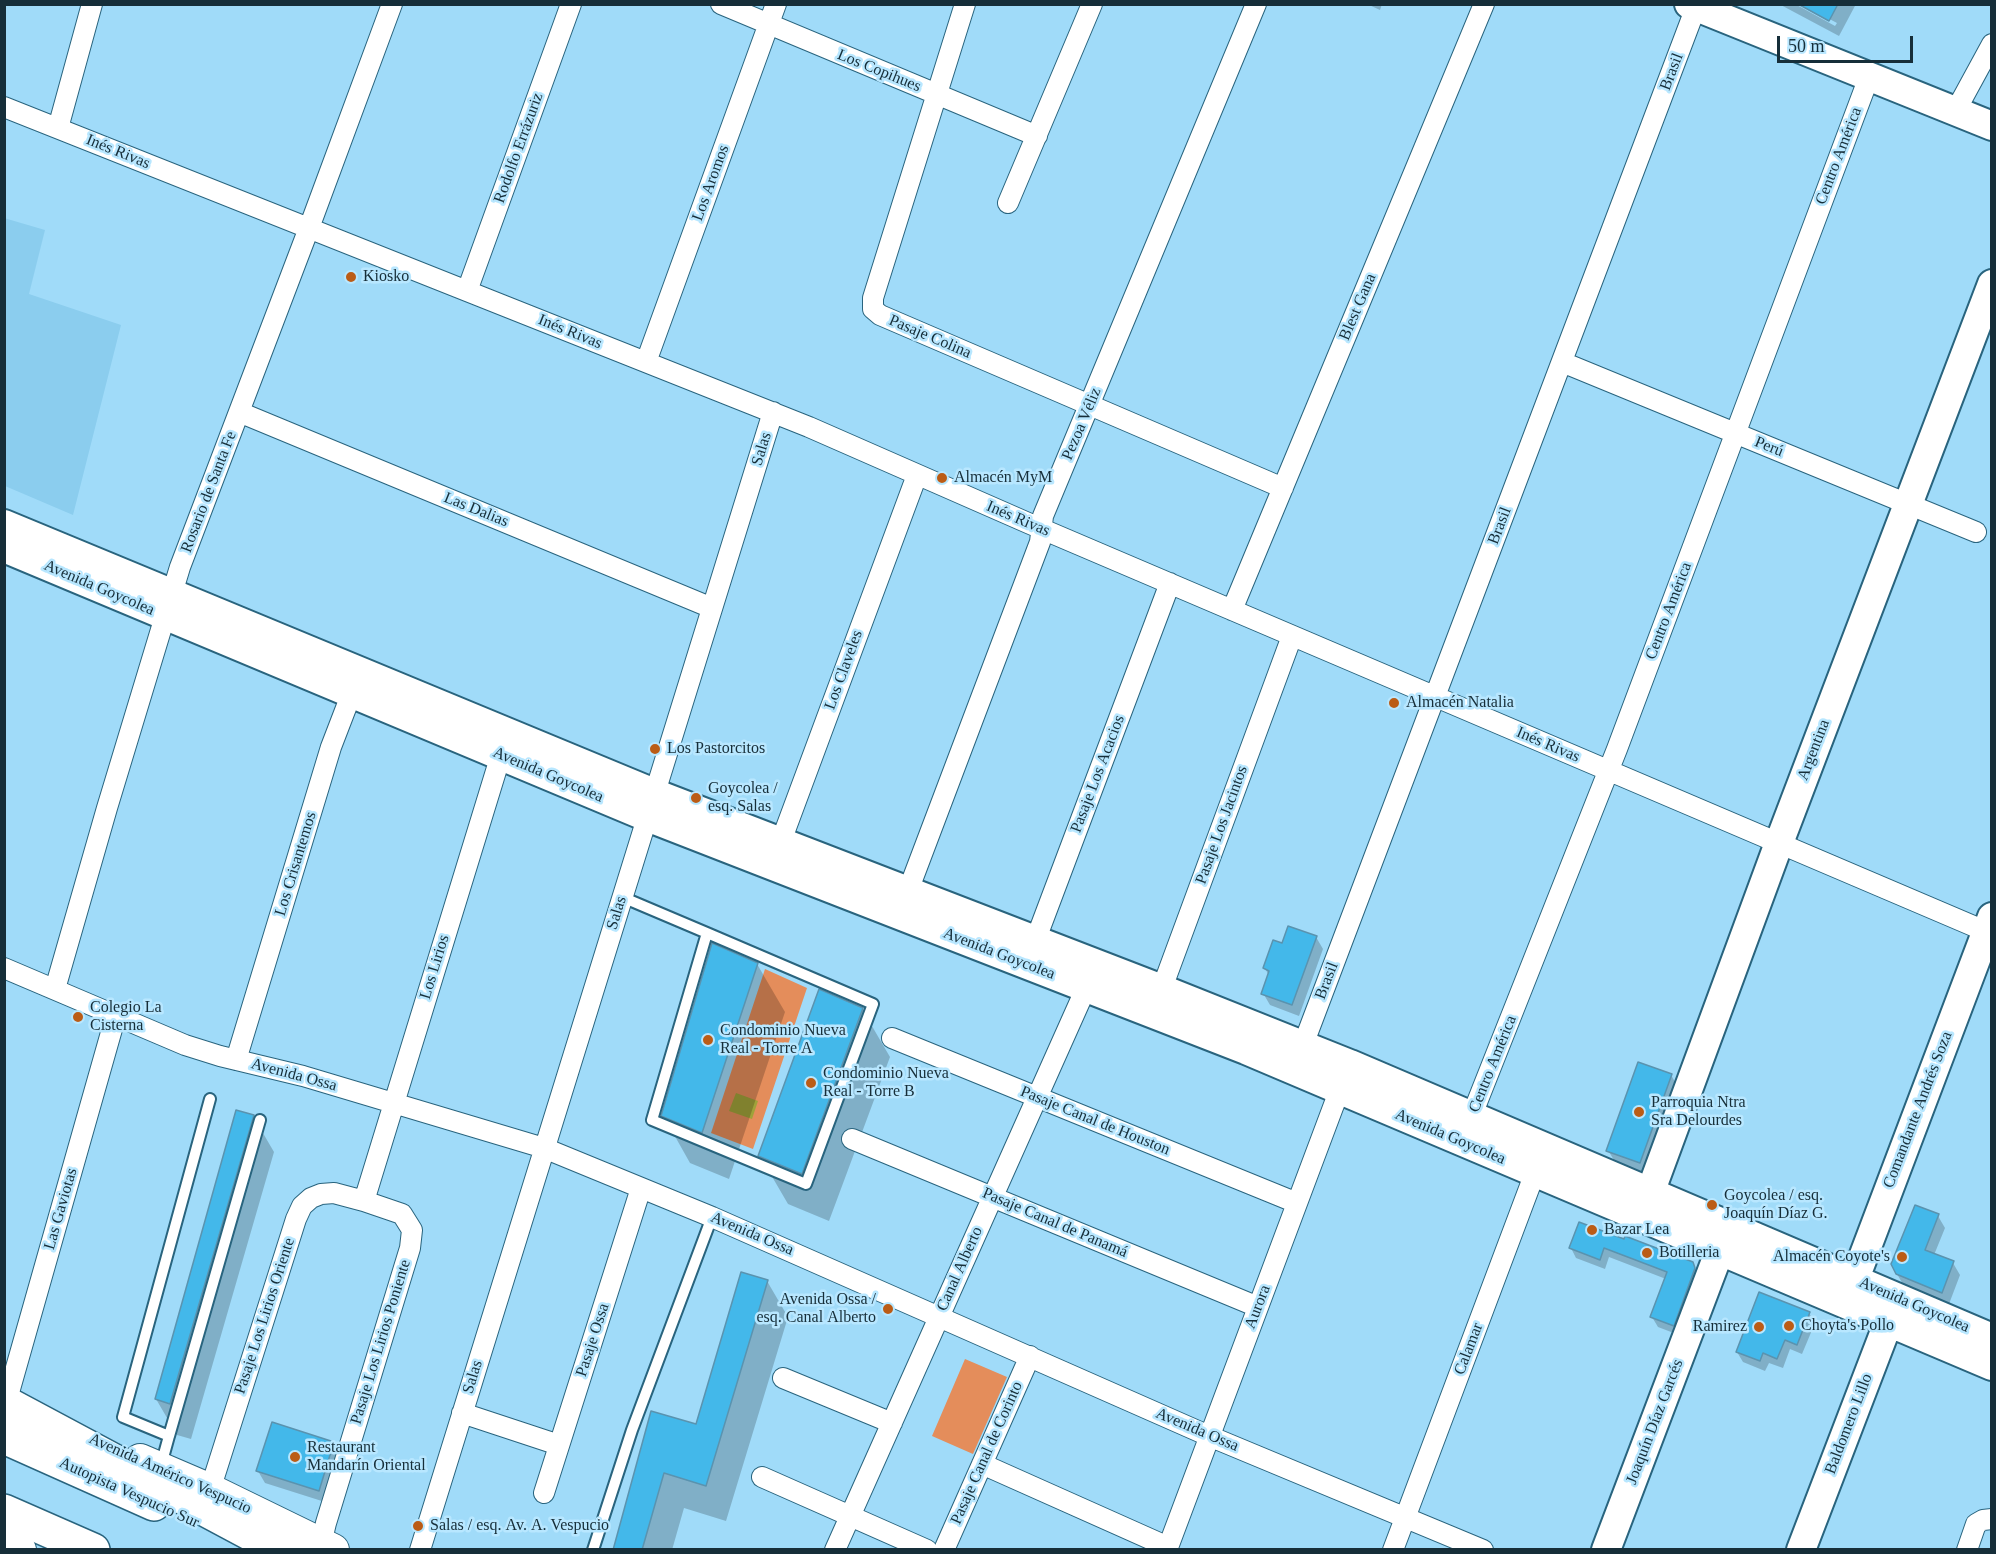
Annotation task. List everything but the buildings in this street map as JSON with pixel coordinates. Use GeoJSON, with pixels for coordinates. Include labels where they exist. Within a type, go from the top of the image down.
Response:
{"type":"FeatureCollection","features":[{"type":"Feature","properties":{"kind":"highway"},"geometry":{"type":"LineString","coordinates":[[5,1402],[281,1550]]}},
{"type":"Feature","properties":{"kind":"highway","name":"Autopista Vespucio Sur"},"geometry":{"type":"LineString","coordinates":[[4,1437],[254,1550]]}},
{"type":"Feature","properties":{"kind":"highway"},"geometry":{"type":"LineString","coordinates":[[4,1510],[93,1550]]}},
{"type":"Feature","properties":{"kind":"highway"},"geometry":{"type":"LineString","coordinates":[[4,1535],[43,1550]]}},
{"type":"Feature","properties":{"kind":"main road","name":"Avenida Américo Vespucio"},"geometry":{"type":"LineString","coordinates":[[5,1402],[210,1490],[327,1547]]}},
{"type":"Feature","properties":{"kind":"main road"},"geometry":{"type":"LineString","coordinates":[[4,1542],[20,1550]]}},
{"type":"Feature","properties":{"kind":"street"},"geometry":{"type":"LineString","coordinates":[[58,128],[92,4]]}},
{"type":"Feature","properties":{"kind":"street","name":"Rosario de Santa Fe"},"geometry":{"type":"LineString","coordinates":[[55,989],[180,567],[392,4]]}},
{"type":"Feature","properties":{"kind":"street","name":"Rodolfo Errázuriz"},"geometry":{"type":"LineString","coordinates":[[467,291],[571,4]]}},
{"type":"Feature","properties":{"kind":"street","name":"Los Copihues"},"geometry":{"type":"LineString","coordinates":[[721,4],[768,26],[1036,136]]}},
{"type":"Feature","properties":{"kind":"street","name":"Los Aromos"},"geometry":{"type":"LineString","coordinates":[[646,362],[776,4]]}},
{"type":"Feature","properties":{"kind":"street","name":"Pasaje Colina"},"geometry":{"type":"LineString","coordinates":[[966,4],[873,298],[873,309],[880,315],[1282,488]]}},
{"type":"Feature","properties":{"kind":"street"},"geometry":{"type":"LineString","coordinates":[[1008,203],[1092,4]]}},
{"type":"Feature","properties":{"kind":"street","name":"Pezoa Véliz"},"geometry":{"type":"LineString","coordinates":[[899,902],[1040,542],[1043,516],[1256,4]]}},
{"type":"Feature","properties":{"kind":"street","name":"Blest Gana"},"geometry":{"type":"LineString","coordinates":[[1232,610],[1484,4]]}},
{"type":"Feature","properties":{"kind":"street"},"geometry":{"type":"LineString","coordinates":[[1700,7],[1992,126]]}},
{"type":"Feature","properties":{"kind":"street","name":"Brasil"},"geometry":{"type":"LineString","coordinates":[[1303,1045],[1562,362],[1700,7]]}},
{"type":"Feature","properties":{"kind":"street"},"geometry":{"type":"LineString","coordinates":[[1955,112],[1992,44]]}},
{"type":"Feature","properties":{"kind":"street","name":"Centro América"},"geometry":{"type":"LineString","coordinates":[[1466,1129],[1609,771],[1869,77]]}},
{"type":"Feature","properties":{"kind":"street","name":"Inés Rivas"},"geometry":{"type":"LineString","coordinates":[[4,107],[773,412],[1609,771],[1779,843],[1990,928]]}},
{"type":"Feature","properties":{"kind":"street","name":"Argentina"},"geometry":{"type":"LineString","coordinates":[[1645,1205],[1779,843],[1992,284]]}},
{"type":"Feature","properties":{"kind":"street","name":"Perú"},"geometry":{"type":"LineString","coordinates":[[1562,362],[1976,532]]}},
{"type":"Feature","properties":{"kind":"street","name":"Las Dalias"},"geometry":{"type":"LineString","coordinates":[[239,412],[712,608]]}},
{"type":"Feature","properties":{"kind":"street","name":"Salas"},"geometry":{"type":"LineString","coordinates":[[420,1550],[773,412]]}},
{"type":"Feature","properties":{"kind":"street","name":"Los Claveles"},"geometry":{"type":"LineString","coordinates":[[776,854],[917,475]]}},
{"type":"Feature","properties":{"kind":"street","name":"Avenida Goycolea"},"geometry":{"type":"LineString","coordinates":[[4,524],[169,604],[651,805],[1157,1001],[1303,1045],[1345,1077]]}},
{"type":"Feature","properties":{"kind":"street","name":"Avenida Goycolea"},"geometry":{"type":"LineString","coordinates":[[4,548],[169,604]]}},
{"type":"Feature","properties":{"kind":"street","name":"Pasaje Los Acacios"},"geometry":{"type":"LineString","coordinates":[[1031,953],[1170,584]]}},
{"type":"Feature","properties":{"kind":"street","name":"Pasaje Los Jacintos"},"geometry":{"type":"LineString","coordinates":[[1157,1001],[1292,636]]}},
{"type":"Feature","properties":{"kind":"street","name":"Los Crisantemos"},"geometry":{"type":"LineString","coordinates":[[236,1060],[331,747],[356,682]]}},
{"type":"Feature","properties":{"kind":"street","name":"Los Lirios"},"geometry":{"type":"LineString","coordinates":[[364,1201],[504,744]]}},
{"type":"Feature","properties":{"kind":"street","name":"Comandante Andrés Soza"},"geometry":{"type":"LineString","coordinates":[[1850,1292],[1990,928]]}},
{"type":"Feature","properties":{"kind":"street","name":"Avenida Goycolea"},"geometry":{"type":"LineString","coordinates":[[1031,953],[1086,988],[1157,1001],[1246,1050],[1345,1077],[1893,1310],[1992,1366]]}},
{"type":"Feature","properties":{"kind":"street","name":"Avenida Ossa"},"geometry":{"type":"LineString","coordinates":[[4,968],[185,1045],[394,1102],[544,1148],[940,1315],[1209,1436],[1483,1550]]}},
{"type":"Feature","properties":{"kind":"street","name":"Canal Alberto"},"geometry":{"type":"LineString","coordinates":[[835,1550],[1086,988]]}},
{"type":"Feature","properties":{"kind":"street","name":"Las Gaviotas"},"geometry":{"type":"LineString","coordinates":[[5,1402],[116,1015]]}},
{"type":"Feature","properties":{"kind":"street","name":"Pasaje Canal de Houston"},"geometry":{"type":"LineString","coordinates":[[892,1038],[1297,1203]]}},
{"type":"Feature","properties":{"kind":"street","name":"Aurora"},"geometry":{"type":"LineString","coordinates":[[1167,1548],[1345,1077]]}},
{"type":"Feature","properties":{"kind":"street","name":"Pasaje Canal de Panamá"},"geometry":{"type":"LineString","coordinates":[[852,1139],[1258,1307]]}},
{"type":"Feature","properties":{"kind":"street","name":"Calamar"},"geometry":{"type":"LineString","coordinates":[[1393,1550],[1540,1160]]}},
{"type":"Feature","properties":{"kind":"street","name":"Pasaje Ossa"},"geometry":{"type":"LineString","coordinates":[[544,1493],[641,1188]]}},
{"type":"Feature","properties":{"kind":"street","name":"Pasaje Los Lirios Oriente"},"geometry":{"type":"LineString","coordinates":[[210,1490],[302,1206],[311,1198],[321,1194],[334,1193],[364,1201]]}},
{"type":"Feature","properties":{"kind":"street","name":"Pasaje Los Lirios Poniente"},"geometry":{"type":"LineString","coordinates":[[327,1547],[412,1239],[412,1230],[402,1214],[364,1201]]}},
{"type":"Feature","properties":{"kind":"street","name":"Joaquín Díaz Garcés"},"geometry":{"type":"LineString","coordinates":[[1606,1550],[1724,1238]]}},
{"type":"Feature","properties":{"kind":"street","name":"Avenida Goycolea"},"geometry":{"type":"LineString","coordinates":[[1893,1310],[1992,1338]]}},
{"type":"Feature","properties":{"kind":"street","name":"Baldomero Lillo"},"geometry":{"type":"LineString","coordinates":[[1801,1550],[1893,1310]]}},
{"type":"Feature","properties":{"kind":"street","name":"Pasaje Canal de Corinto"},"geometry":{"type":"LineString","coordinates":[[944,1550],[1030,1356]]}},
{"type":"Feature","properties":{"kind":"street"},"geometry":{"type":"LineString","coordinates":[[783,1378],[892,1423]]}},
{"type":"Feature","properties":{"kind":"street","name":"Salas"},"geometry":{"type":"LineString","coordinates":[[462,1413],[560,1445]]}},
{"type":"Feature","properties":{"kind":"street"},"geometry":{"type":"LineString","coordinates":[[982,1464],[1167,1548]]}},
{"type":"Feature","properties":{"kind":"street"},"geometry":{"type":"LineString","coordinates":[[762,1477],[927,1550]]}},
{"type":"Feature","properties":{"kind":"street"},"geometry":{"type":"LineString","coordinates":[[1967,1550],[1977,1524],[1983,1520],[1992,1520]]}},
{"type":"Feature","properties":{"kind":"lane"},"geometry":{"type":"LineString","coordinates":[[622,897],[707,933],[873,1005],[806,1184],[652,1120],[707,933]]}},
{"type":"Feature","properties":{"kind":"lane"},"geometry":{"type":"LineString","coordinates":[[169,1436],[123,1417],[210,1099]]}},
{"type":"Feature","properties":{"kind":"lane"},"geometry":{"type":"LineString","coordinates":[[160,1468],[260,1120]]}},
{"type":"Feature","properties":{"kind":"lane"},"geometry":{"type":"LineString","coordinates":[[592,1550],[632,1430],[712,1217]]}},
{"type":"Feature","properties":{"kind":"shaded area"},"geometry":{"type":"Polygon","coordinates":[[[4,218],[45,230],[29,294],[121,325],[73,515],[5,486],[4,218]]]}},
{"type":"Feature","properties":{"kind":"shaded area"},"geometry":{"type":"Polygon","coordinates":[[[765,969],[807,988],[753,1149],[711,1133],[765,969]]]}},
{"type":"Feature","properties":{"kind":"shaded area"},"geometry":{"type":"Polygon","coordinates":[[[736,1093],[758,1101],[752,1119],[729,1111],[736,1093]]]}},
{"type":"Feature","properties":{"kind":"shaded area"},"geometry":{"type":"Polygon","coordinates":[[[965,1359],[1007,1377],[973,1454],[932,1436],[965,1359]]]}},
{"type":"Feature","properties":{"kind":"place","name":"Kiosko"},"geometry":{"type":"Point","coordinates":[351,277]}},
{"type":"Feature","properties":{"kind":"place","name":"Almacén MyM"},"geometry":{"type":"Point","coordinates":[942,478]}},
{"type":"Feature","properties":{"kind":"place","name":"Almacén Natalia"},"geometry":{"type":"Point","coordinates":[1394,703]}},
{"type":"Feature","properties":{"kind":"place","name":"Los Pastorcitos"},"geometry":{"type":"Point","coordinates":[655,749]}},
{"type":"Feature","properties":{"kind":"place","name":"Goycolea / esq. Salas"},"geometry":{"type":"Point","coordinates":[696,798]}},
{"type":"Feature","properties":{"kind":"place","name":"Colegio La Cisterna"},"geometry":{"type":"Point","coordinates":[78,1017]}},
{"type":"Feature","properties":{"kind":"place","name":"Condominio Nueva Real - Torre A"},"geometry":{"type":"Point","coordinates":[708,1040]}},
{"type":"Feature","properties":{"kind":"place","name":"Condominio Nueva Real - Torre B"},"geometry":{"type":"Point","coordinates":[811,1083]}},
{"type":"Feature","properties":{"kind":"place","name":"Parroquia Ntra Sra Delourdes"},"geometry":{"type":"Point","coordinates":[1639,1112]}},
{"type":"Feature","properties":{"kind":"place","name":"Goycolea / esq. Joaquín Díaz G."},"geometry":{"type":"Point","coordinates":[1712,1205]}},
{"type":"Feature","properties":{"kind":"place","name":"Bazar Lea"},"geometry":{"type":"Point","coordinates":[1592,1230]}},
{"type":"Feature","properties":{"kind":"place","name":"Botilleria"},"geometry":{"type":"Point","coordinates":[1647,1253]}},
{"type":"Feature","properties":{"kind":"place","name":"Almacén Coyote's"},"geometry":{"type":"Point","coordinates":[1902,1257]}},
{"type":"Feature","properties":{"kind":"place","name":"Avenida Ossa / esq. Canal Alberto"},"geometry":{"type":"Point","coordinates":[888,1309]}},
{"type":"Feature","properties":{"kind":"place","name":"Choyta's Pollo"},"geometry":{"type":"Point","coordinates":[1789,1326]}},
{"type":"Feature","properties":{"kind":"place","name":"Ramirez"},"geometry":{"type":"Point","coordinates":[1759,1327]}},
{"type":"Feature","properties":{"kind":"place","name":"Restaurant Mandarín Oriental"},"geometry":{"type":"Point","coordinates":[295,1457]}},
{"type":"Feature","properties":{"kind":"place","name":"Salas / esq. Av. A. Vespucio"},"geometry":{"type":"Point","coordinates":[418,1526]}}]}
